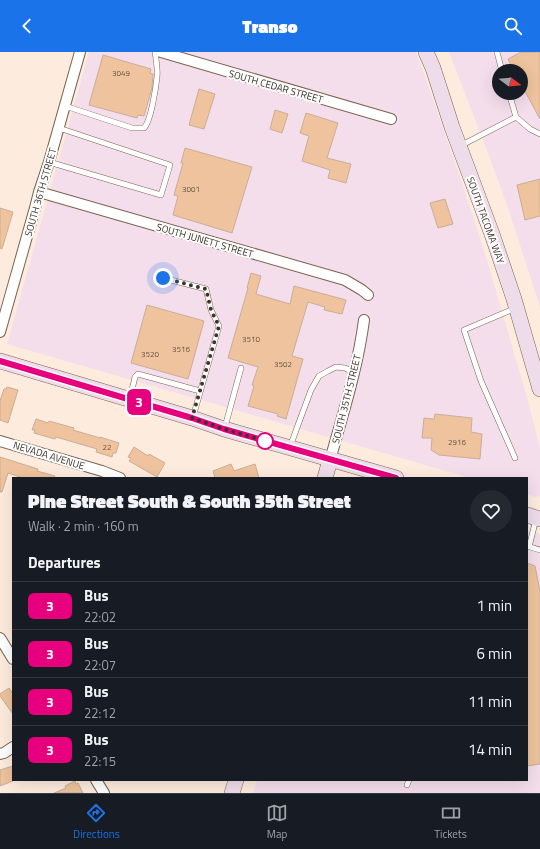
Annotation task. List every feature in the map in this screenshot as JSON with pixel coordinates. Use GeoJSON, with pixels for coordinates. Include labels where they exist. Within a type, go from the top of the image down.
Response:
{"type":"FeatureCollection","features":[{"type":"Feature","properties":{"kind":"main road","name":"SOUTH TACOMA WAY"},"geometry":{"type":"LineString","coordinates":[[426,52],[492,234],[517,308],[535,352],[540,389]]}},
{"type":"Feature","properties":{"kind":"main road"},"geometry":{"type":"LineString","coordinates":[[0,361],[192,418],[224,429],[392,477]]}},
{"type":"Feature","properties":{"kind":"main road","name":"SOUTH 35TH STREET"},"geometry":{"type":"LineString","coordinates":[[325,477],[330,460]]}},
{"type":"Feature","properties":{"kind":"main road"},"geometry":{"type":"LineString","coordinates":[[232,793],[236,781]]}},
{"type":"Feature","properties":{"kind":"street","name":"SOUTH 36TH STREET"},"geometry":{"type":"LineString","coordinates":[[0,332],[80,52]]}},
{"type":"Feature","properties":{"kind":"street","name":"SOUTH CEDAR STREET"},"geometry":{"type":"LineString","coordinates":[[162,52],[391,119]]}},
{"type":"Feature","properties":{"kind":"street","name":"SOUTH JUNETT STREET"},"geometry":{"type":"LineString","coordinates":[[39,192],[345,280],[368,295]]}},
{"type":"Feature","properties":{"kind":"street","name":"SOUTH 35TH STREET"},"geometry":{"type":"LineString","coordinates":[[330,460],[362,338],[364,320]]}},
{"type":"Feature","properties":{"kind":"street","name":"NEVADA AVENUE"},"geometry":{"type":"LineString","coordinates":[[0,441],[102,471],[117,477]]}},
{"type":"Feature","properties":{"kind":"street"},"geometry":{"type":"LineString","coordinates":[[0,638],[12,656]]}},
{"type":"Feature","properties":{"kind":"street"},"geometry":{"type":"LineString","coordinates":[[0,754],[12,748]]}},
{"type":"Feature","properties":{"kind":"street"},"geometry":{"type":"LineString","coordinates":[[97,781],[104,793]]}},
{"type":"Feature","properties":{"kind":"lane"},"geometry":{"type":"LineString","coordinates":[[65,106],[132,128],[144,128],[147,125],[150,115],[157,76],[155,52]]}},
{"type":"Feature","properties":{"kind":"lane"},"geometry":{"type":"LineString","coordinates":[[497,52],[500,64]]}},
{"type":"Feature","properties":{"kind":"lane"},"geometry":{"type":"LineString","coordinates":[[511,100],[516,117],[530,129],[540,134]]}},
{"type":"Feature","properties":{"kind":"lane"},"geometry":{"type":"LineString","coordinates":[[460,147],[516,117]]}},
{"type":"Feature","properties":{"kind":"lane"},"geometry":{"type":"LineString","coordinates":[[49,162],[161,194],[170,165],[59,128]]}},
{"type":"Feature","properties":{"kind":"lane"},"geometry":{"type":"LineString","coordinates":[[163,278],[206,289],[211,310],[219,326],[192,418]]}},
{"type":"Feature","properties":{"kind":"lane"},"geometry":{"type":"LineString","coordinates":[[515,458],[481,380],[464,330],[517,308]]}},
{"type":"Feature","properties":{"kind":"lane"},"geometry":{"type":"LineString","coordinates":[[290,448],[311,390],[319,376],[336,367],[345,368],[353,372]]}},
{"type":"Feature","properties":{"kind":"lane"},"geometry":{"type":"LineString","coordinates":[[224,429],[241,368]]}},
{"type":"Feature","properties":{"kind":"lane"},"geometry":{"type":"LineString","coordinates":[[129,399],[135,377],[138,374],[200,391]]}},
{"type":"Feature","properties":{"kind":"lane"},"geometry":{"type":"LineString","coordinates":[[534,517],[528,547],[540,550]]}},
{"type":"Feature","properties":{"kind":"shaded area"},"geometry":{"type":"Polygon","coordinates":[[[89,52],[416,52],[487,260],[529,404],[540,448],[540,496],[535,497],[528,494],[528,477],[467,477],[7,344],[89,52]]]}},
{"type":"Feature","properties":{"kind":"shaded area"},"geometry":{"type":"Polygon","coordinates":[[[449,52],[540,52],[540,307],[508,208],[449,52]]]}},
{"type":"Feature","properties":{"kind":"shaded area"},"geometry":{"type":"Polygon","coordinates":[[[528,530],[540,534],[540,793],[253,793],[257,781],[528,781],[528,530]]]}},
{"type":"Feature","properties":{"kind":"building"},"geometry":{"type":"Polygon","coordinates":[[[521,52],[540,52],[540,119],[528,97],[528,64],[510,64],[508,59],[521,52]]]}},
{"type":"Feature","properties":{"kind":"building"},"geometry":{"type":"Polygon","coordinates":[[[103,55],[151,69],[150,73],[153,74],[152,88],[144,116],[138,115],[137,118],[89,105],[103,55]]]}},
{"type":"Feature","properties":{"kind":"building"},"geometry":{"type":"Polygon","coordinates":[[[199,89],[215,94],[204,129],[189,125],[199,89]]]}},
{"type":"Feature","properties":{"kind":"building"},"geometry":{"type":"Polygon","coordinates":[[[275,110],[288,114],[282,133],[270,129],[275,110]]]}},
{"type":"Feature","properties":{"kind":"building"},"geometry":{"type":"Polygon","coordinates":[[[306,113],[338,123],[327,158],[351,164],[346,183],[328,178],[330,170],[302,161],[309,136],[300,133],[306,113]]]}},
{"type":"Feature","properties":{"kind":"building"},"geometry":{"type":"Polygon","coordinates":[[[185,148],[252,167],[232,233],[173,215],[178,196],[174,195],[183,163],[181,163],[185,148]]]}},
{"type":"Feature","properties":{"kind":"building"},"geometry":{"type":"Polygon","coordinates":[[[540,179],[540,216],[525,220],[517,185],[540,179]]]}},
{"type":"Feature","properties":{"kind":"building"},"geometry":{"type":"Polygon","coordinates":[[[445,199],[453,224],[438,228],[430,203],[445,199]]]}},
{"type":"Feature","properties":{"kind":"building"},"geometry":{"type":"Polygon","coordinates":[[[0,208],[13,212],[2,249],[0,248],[0,208]]]}},
{"type":"Feature","properties":{"kind":"building"},"geometry":{"type":"Polygon","coordinates":[[[251,273],[261,276],[256,294],[290,304],[294,286],[346,300],[342,314],[324,310],[325,307],[308,302],[292,356],[303,359],[286,419],[277,416],[278,414],[248,406],[254,386],[252,385],[258,367],[228,358],[251,273]]]}},
{"type":"Feature","properties":{"kind":"building"},"geometry":{"type":"Polygon","coordinates":[[[147,305],[204,321],[188,379],[131,363],[147,305]]]}},
{"type":"Feature","properties":{"kind":"building"},"geometry":{"type":"Polygon","coordinates":[[[7,387],[18,390],[8,423],[0,420],[0,401],[4,389],[7,387]]]}},
{"type":"Feature","properties":{"kind":"building"},"geometry":{"type":"Polygon","coordinates":[[[435,414],[472,418],[471,432],[482,434],[480,459],[439,455],[431,450],[432,438],[422,438],[424,418],[434,419],[435,414]]]}},
{"type":"Feature","properties":{"kind":"building"},"geometry":{"type":"Polygon","coordinates":[[[36,419],[74,428],[73,430],[119,443],[116,453],[113,453],[112,457],[96,452],[97,449],[56,437],[55,439],[34,433],[35,430],[32,430],[36,419]]]}},
{"type":"Feature","properties":{"kind":"building"},"geometry":{"type":"Polygon","coordinates":[[[134,447],[148,456],[149,454],[165,463],[157,477],[129,461],[131,458],[128,457],[134,447]]]}},
{"type":"Feature","properties":{"kind":"building"},"geometry":{"type":"Polygon","coordinates":[[[0,457],[55,476],[20,477],[8,473],[2,492],[0,492],[0,457]]]}},
{"type":"Feature","properties":{"kind":"building"},"geometry":{"type":"Polygon","coordinates":[[[231,464],[234,471],[255,464],[259,477],[215,477],[213,471],[231,464]]]}},
{"type":"Feature","properties":{"kind":"building"},"geometry":{"type":"Polygon","coordinates":[[[528,563],[535,566],[540,591],[540,764],[528,766],[528,563]]]}},
{"type":"Feature","properties":{"kind":"building"},"geometry":{"type":"Polygon","coordinates":[[[9,688],[12,692],[12,713],[0,696],[0,694],[9,688]]]}},
{"type":"Feature","properties":{"kind":"building"},"geometry":{"type":"Polygon","coordinates":[[[12,766],[13,781],[0,786],[0,770],[12,766]]]}},
{"type":"Feature","properties":{"kind":"building"},"geometry":{"type":"Polygon","coordinates":[[[75,781],[76,784],[78,783],[83,793],[54,793],[66,788],[65,786],[75,781]]]}},
{"type":"Feature","properties":{"kind":"bus line","name":"3"},"geometry":{"type":"LineString","coordinates":[[0,361],[192,418],[224,429],[392,477]]}},
{"type":"Feature","properties":{"kind":"route"},"geometry":{"type":"LineString","coordinates":[[163,278],[206,289],[211,310],[219,326],[192,418],[265,441]]}}]}
